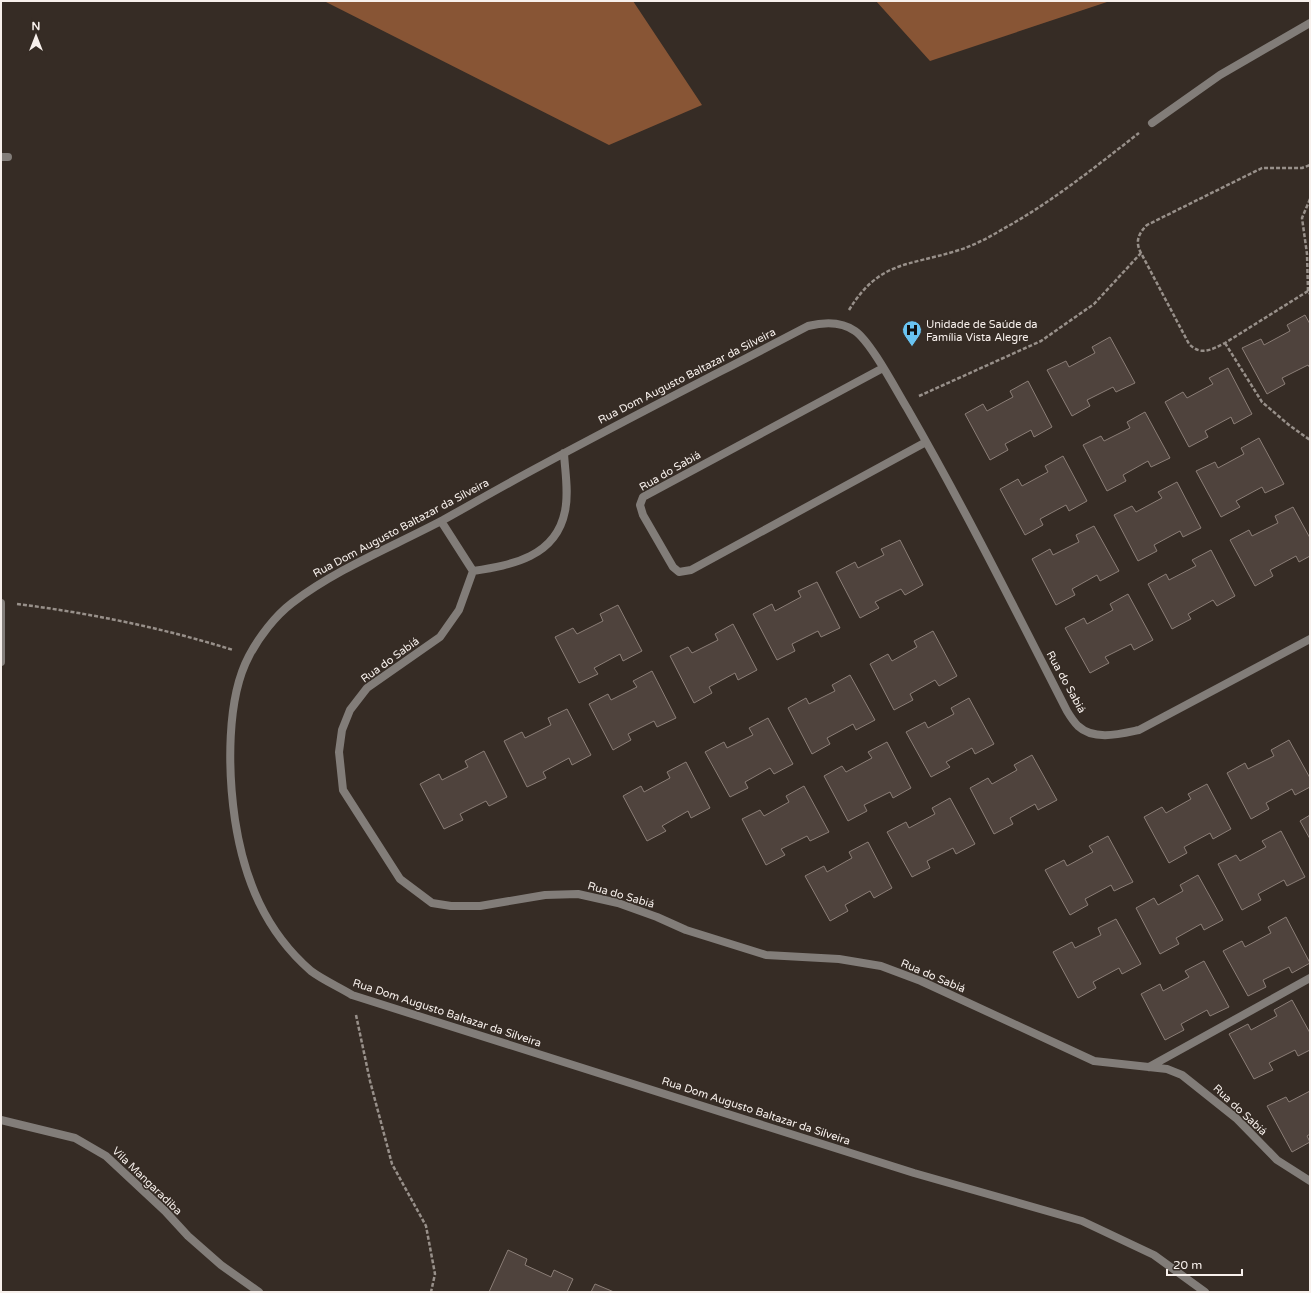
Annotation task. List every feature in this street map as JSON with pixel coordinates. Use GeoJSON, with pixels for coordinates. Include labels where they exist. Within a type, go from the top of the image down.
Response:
{"type":"FeatureCollection","features":[{"type":"Feature","properties":{"kind":"street"},"geometry":{"type":"LineString","coordinates":[[1152,123],[1220,75],[1310,23]]}},
{"type":"Feature","properties":{"kind":"street","name":"Rua Dom Augusto Baltazar da Silveira"},"geometry":{"type":"LineString","coordinates":[[840,324],[824,322],[808,326],[564,453],[441,521],[325,580],[289,606],[262,635],[249,655],[239,678],[230,740],[232,800],[240,854],[260,906],[279,938],[312,972],[352,995],[914,1173],[1082,1221],[1154,1256],[1204,1292]]}},
{"type":"Feature","properties":{"kind":"street","name":"Rua do Sabiá"},"geometry":{"type":"LineString","coordinates":[[840,324],[854,330],[864,340],[904,403],[969,520],[1067,711],[1078,727],[1093,735],[1109,735],[1139,730],[1310,639]]}},
{"type":"Feature","properties":{"kind":"street","name":"Rua do Sabiá"},"geometry":{"type":"LineString","coordinates":[[883,368],[643,497],[640,505],[643,515],[673,568],[679,572],[691,570],[926,442]]}},
{"type":"Feature","properties":{"kind":"street"},"geometry":{"type":"LineString","coordinates":[[441,521],[473,571],[519,562],[534,555],[546,545],[559,528],[565,512],[566,498],[564,453]]}},
{"type":"Feature","properties":{"kind":"street","name":"Rua do Sabiá"},"geometry":{"type":"LineString","coordinates":[[473,571],[459,610],[440,637],[368,688],[350,710],[342,730],[338,752],[343,790],[400,879],[412,890],[432,903],[451,906],[480,906],[545,895],[578,894],[618,903],[657,917],[686,930],[766,955],[839,959],[881,966],[921,981],[1094,1061],[1167,1069],[1182,1075],[1236,1118],[1277,1160],[1310,1181]]}},
{"type":"Feature","properties":{"kind":"street"},"geometry":{"type":"LineString","coordinates":[[1,658],[2,603]]}},
{"type":"Feature","properties":{"kind":"street"},"geometry":{"type":"LineString","coordinates":[[1149,1067],[1310,978]]}},
{"type":"Feature","properties":{"kind":"street","name":"Vila Mangaradiba"},"geometry":{"type":"LineString","coordinates":[[1,1120],[75,1138],[106,1156],[165,1211],[188,1236],[221,1265],[260,1292]]}},
{"type":"Feature","properties":{"kind":"path"},"geometry":{"type":"LineString","coordinates":[[840,324],[859,292],[882,274],[896,267],[974,245],[1003,229],[1072,185],[1152,123]]}},
{"type":"Feature","properties":{"kind":"path"},"geometry":{"type":"LineString","coordinates":[[1308,291],[1225,343],[1200,352],[1195,350],[1189,344],[1141,253],[1138,239],[1139,233],[1147,225],[1262,168],[1302,168],[1310,165]]}},
{"type":"Feature","properties":{"kind":"path"},"geometry":{"type":"LineString","coordinates":[[1310,199],[1302,218],[1307,254],[1308,291],[1310,294]]}},
{"type":"Feature","properties":{"kind":"path"},"geometry":{"type":"LineString","coordinates":[[904,403],[1040,341],[1094,304],[1141,253]]}},
{"type":"Feature","properties":{"kind":"path"},"geometry":{"type":"LineString","coordinates":[[1225,343],[1262,402],[1288,425],[1310,440]]}},
{"type":"Feature","properties":{"kind":"path"},"geometry":{"type":"LineString","coordinates":[[2,603],[76,612],[194,638],[249,655]]}},
{"type":"Feature","properties":{"kind":"path"},"geometry":{"type":"LineString","coordinates":[[352,995],[370,1081],[392,1164],[426,1226],[435,1274],[431,1292]]}},
{"type":"Feature","properties":{"kind":"shaded area"},"geometry":{"type":"Polygon","coordinates":[[[324,1],[633,1],[702,105],[609,145],[324,1]]]}},
{"type":"Feature","properties":{"kind":"shaded area"},"geometry":{"type":"Polygon","coordinates":[[[876,1],[1110,1],[930,61],[876,1]]]}},
{"type":"Feature","properties":{"kind":"building"},"geometry":{"type":"Polygon","coordinates":[[[1305,315],[1310,324],[1310,368],[1308,365],[1282,378],[1285,384],[1267,394],[1242,348],[1261,339],[1264,345],[1290,331],[1287,325],[1305,315]]]}},
{"type":"Feature","properties":{"kind":"building"},"geometry":{"type":"Polygon","coordinates":[[[1110,337],[1135,383],[1116,392],[1113,387],[1087,400],[1090,406],[1072,416],[1047,370],[1066,361],[1069,367],[1095,353],[1092,347],[1110,337]]]}},
{"type":"Feature","properties":{"kind":"building"},"geometry":{"type":"Polygon","coordinates":[[[1228,368],[1252,414],[1234,424],[1231,417],[1205,431],[1208,437],[1189,447],[1165,402],[1183,392],[1187,398],[1213,384],[1209,378],[1228,368]]]}},
{"type":"Feature","properties":{"kind":"building"},"geometry":{"type":"Polygon","coordinates":[[[1028,381],[1052,427],[1034,437],[1031,430],[1005,444],[1008,450],[990,460],[965,414],[983,404],[987,411],[1013,397],[1010,391],[1028,381]]]}},
{"type":"Feature","properties":{"kind":"building"},"geometry":{"type":"Polygon","coordinates":[[[1145,412],[1170,458],[1151,467],[1148,461],[1123,475],[1126,481],[1107,491],[1083,445],[1101,436],[1104,441],[1130,428],[1127,422],[1145,412]]]}},
{"type":"Feature","properties":{"kind":"building"},"geometry":{"type":"Polygon","coordinates":[[[1259,438],[1284,484],[1265,493],[1262,487],[1236,501],[1240,507],[1221,517],[1196,471],[1215,462],[1218,468],[1244,454],[1241,448],[1259,438]]]}},
{"type":"Feature","properties":{"kind":"building"},"geometry":{"type":"Polygon","coordinates":[[[1063,456],[1087,501],[1069,511],[1066,505],[1040,519],[1043,525],[1025,535],[1000,489],[1018,479],[1022,486],[1048,472],[1045,466],[1063,456]]]}},
{"type":"Feature","properties":{"kind":"building"},"geometry":{"type":"Polygon","coordinates":[[[1177,482],[1201,528],[1183,537],[1180,531],[1154,545],[1157,551],[1138,561],[1114,515],[1132,506],[1136,512],[1162,498],[1158,492],[1177,482]]]}},
{"type":"Feature","properties":{"kind":"building"},"geometry":{"type":"Polygon","coordinates":[[[1293,507],[1310,538],[1310,556],[1299,562],[1296,556],[1270,570],[1273,576],[1255,586],[1230,540],[1249,530],[1252,536],[1278,523],[1275,516],[1293,507]]]}},
{"type":"Feature","properties":{"kind":"building"},"geometry":{"type":"Polygon","coordinates":[[[1094,526],[1119,571],[1100,581],[1097,575],[1072,589],[1075,595],[1056,605],[1032,559],[1050,549],[1053,555],[1079,542],[1076,535],[1094,526]]]}},
{"type":"Feature","properties":{"kind":"building"},"geometry":{"type":"Polygon","coordinates":[[[900,540],[923,585],[905,595],[901,589],[875,602],[879,608],[860,618],[836,572],[855,562],[858,568],[884,555],[881,549],[900,540]]]}},
{"type":"Feature","properties":{"kind":"building"},"geometry":{"type":"Polygon","coordinates":[[[1211,550],[1235,596],[1217,606],[1213,600],[1188,614],[1191,619],[1172,629],[1148,584],[1166,574],[1169,580],[1196,566],[1192,560],[1211,550]]]}},
{"type":"Feature","properties":{"kind":"building"},"geometry":{"type":"Polygon","coordinates":[[[817,582],[840,628],[821,637],[818,631],[792,644],[795,651],[777,660],[753,614],[772,604],[775,611],[801,597],[798,591],[817,582]]]}},
{"type":"Feature","properties":{"kind":"building"},"geometry":{"type":"Polygon","coordinates":[[[1128,594],[1153,640],[1134,650],[1131,644],[1105,657],[1109,663],[1090,673],[1065,628],[1084,618],[1087,624],[1113,610],[1110,604],[1128,594]]]}},
{"type":"Feature","properties":{"kind":"building"},"geometry":{"type":"Polygon","coordinates":[[[618,605],[642,651],[623,661],[620,654],[594,668],[598,674],[579,683],[555,637],[573,628],[577,634],[603,621],[600,614],[618,605]]]}},
{"type":"Feature","properties":{"kind":"building"},"geometry":{"type":"Polygon","coordinates":[[[733,624],[757,670],[738,680],[735,673],[709,687],[712,693],[694,703],[670,656],[688,647],[692,653],[718,640],[715,634],[733,624]]]}},
{"type":"Feature","properties":{"kind":"building"},"geometry":{"type":"Polygon","coordinates":[[[933,631],[957,676],[939,686],[935,680],[910,694],[913,700],[894,710],[870,664],[888,654],[892,661],[917,647],[914,641],[933,631]]]}},
{"type":"Feature","properties":{"kind":"building"},"geometry":{"type":"Polygon","coordinates":[[[652,671],[676,718],[657,727],[654,721],[628,734],[631,740],[613,750],[589,704],[608,694],[611,700],[637,687],[633,681],[652,671]]]}},
{"type":"Feature","properties":{"kind":"building"},"geometry":{"type":"Polygon","coordinates":[[[850,675],[875,720],[856,730],[853,724],[827,738],[830,744],[812,754],[788,708],[806,698],[809,704],[835,691],[832,685],[850,675]]]}},
{"type":"Feature","properties":{"kind":"building"},"geometry":{"type":"Polygon","coordinates":[[[969,698],[994,744],[975,754],[972,748],[946,762],[950,767],[931,777],[906,732],[925,722],[928,728],[954,714],[951,708],[969,698]]]}},
{"type":"Feature","properties":{"kind":"building"},"geometry":{"type":"Polygon","coordinates":[[[567,709],[591,755],[572,765],[569,758],[543,772],[546,778],[527,787],[504,741],[522,732],[525,738],[551,725],[548,718],[567,709]]]}},
{"type":"Feature","properties":{"kind":"building"},"geometry":{"type":"Polygon","coordinates":[[[768,718],[793,764],[774,774],[770,768],[745,782],[748,788],[730,797],[705,752],[724,742],[727,748],[753,735],[749,728],[768,718]]]}},
{"type":"Feature","properties":{"kind":"building"},"geometry":{"type":"Polygon","coordinates":[[[1289,740],[1310,778],[1310,787],[1295,795],[1292,789],[1266,803],[1269,809],[1251,819],[1227,773],[1245,763],[1248,769],[1274,756],[1271,750],[1289,740]]]}},
{"type":"Feature","properties":{"kind":"building"},"geometry":{"type":"Polygon","coordinates":[[[887,742],[911,788],[893,798],[890,792],[864,805],[867,811],[848,821],[824,776],[842,766],[846,772],[872,758],[868,752],[887,742]]]}},
{"type":"Feature","properties":{"kind":"building"},"geometry":{"type":"Polygon","coordinates":[[[484,751],[507,797],[489,806],[486,801],[460,814],[463,820],[444,829],[420,784],[439,774],[442,780],[468,767],[465,761],[484,751]]]}},
{"type":"Feature","properties":{"kind":"building"},"geometry":{"type":"Polygon","coordinates":[[[1032,755],[1057,800],[1038,810],[1035,804],[1010,818],[1013,824],[994,834],[970,788],[988,778],[992,784],[1017,770],[1014,765],[1032,755]]]}},
{"type":"Feature","properties":{"kind":"building"},"geometry":{"type":"Polygon","coordinates":[[[686,762],[710,808],[691,818],[688,811],[662,826],[666,831],[647,841],[623,796],[641,786],[644,792],[670,778],[667,772],[686,762]]]}},
{"type":"Feature","properties":{"kind":"building"},"geometry":{"type":"Polygon","coordinates":[[[1207,784],[1231,829],[1213,839],[1210,833],[1184,847],[1187,853],[1169,863],[1144,817],[1162,807],[1166,813],[1191,799],[1188,794],[1207,784]]]}},
{"type":"Feature","properties":{"kind":"building"},"geometry":{"type":"Polygon","coordinates":[[[804,786],[829,832],[810,841],[807,836],[781,849],[785,855],[766,865],[742,819],[760,810],[764,816],[789,802],[786,796],[804,786]]]}},
{"type":"Feature","properties":{"kind":"building"},"geometry":{"type":"Polygon","coordinates":[[[950,798],[975,844],[956,854],[953,848],[927,861],[930,868],[912,877],[887,832],[906,822],[909,828],[935,814],[932,808],[950,798]]]}},
{"type":"Feature","properties":{"kind":"building"},"geometry":{"type":"Polygon","coordinates":[[[1310,815],[1310,839],[1300,821],[1310,815]]]}},
{"type":"Feature","properties":{"kind":"building"},"geometry":{"type":"Polygon","coordinates":[[[1281,831],[1305,877],[1287,886],[1284,880],[1258,894],[1261,900],[1242,910],[1218,864],[1236,855],[1240,861],[1266,847],[1262,841],[1281,831]]]}},
{"type":"Feature","properties":{"kind":"building"},"geometry":{"type":"Polygon","coordinates":[[[1108,836],[1133,882],[1114,891],[1111,885],[1085,899],[1088,905],[1070,915],[1045,870],[1064,860],[1067,866],[1093,852],[1089,846],[1108,836]]]}},
{"type":"Feature","properties":{"kind":"building"},"geometry":{"type":"Polygon","coordinates":[[[868,842],[892,888],[874,898],[870,891],[845,905],[848,911],[830,921],[805,876],[824,866],[827,872],[852,858],[849,852],[868,842]]]}},
{"type":"Feature","properties":{"kind":"building"},"geometry":{"type":"Polygon","coordinates":[[[1198,875],[1223,920],[1204,930],[1201,924],[1176,938],[1179,944],[1160,954],[1136,908],[1154,898],[1158,905],[1183,891],[1180,885],[1198,875]]]}},
{"type":"Feature","properties":{"kind":"building"},"geometry":{"type":"Polygon","coordinates":[[[1286,917],[1310,963],[1292,973],[1289,967],[1263,980],[1266,987],[1248,996],[1223,951],[1242,941],[1245,947],[1271,933],[1268,927],[1286,917]]]}},
{"type":"Feature","properties":{"kind":"building"},"geometry":{"type":"Polygon","coordinates":[[[1116,919],[1141,964],[1122,974],[1119,968],[1093,982],[1096,988],[1078,998],[1053,952],[1072,942],[1075,948],[1101,935],[1098,928],[1116,919]]]}},
{"type":"Feature","properties":{"kind":"building"},"geometry":{"type":"Polygon","coordinates":[[[1204,961],[1229,1007],[1210,1016],[1207,1010],[1181,1024],[1184,1030],[1165,1040],[1141,994],[1160,984],[1163,991],[1189,977],[1185,971],[1204,961]]]}},
{"type":"Feature","properties":{"kind":"building"},"geometry":{"type":"Polygon","coordinates":[[[1292,1000],[1310,1033],[1310,1050],[1298,1056],[1295,1050],[1269,1063],[1273,1070],[1254,1079],[1229,1034],[1248,1024],[1251,1030],[1277,1016],[1274,1010],[1292,1000]]]}},
{"type":"Feature","properties":{"kind":"building"},"geometry":{"type":"Polygon","coordinates":[[[1310,1091],[1310,1134],[1307,1136],[1310,1142],[1292,1152],[1267,1106],[1286,1097],[1289,1102],[1310,1091]]]}},
{"type":"Feature","properties":{"kind":"building"},"geometry":{"type":"Polygon","coordinates":[[[508,1250],[527,1259],[525,1265],[551,1277],[554,1270],[573,1279],[567,1292],[489,1292],[508,1250]]]}},
{"type":"Feature","properties":{"kind":"building"},"geometry":{"type":"Polygon","coordinates":[[[595,1284],[614,1292],[591,1292],[595,1284]]]}},
{"type":"Feature","properties":{"kind":"place","name":"Unidade de Saúde da Família Vista Alegre"},"geometry":{"type":"Point","coordinates":[912,347]}}]}
